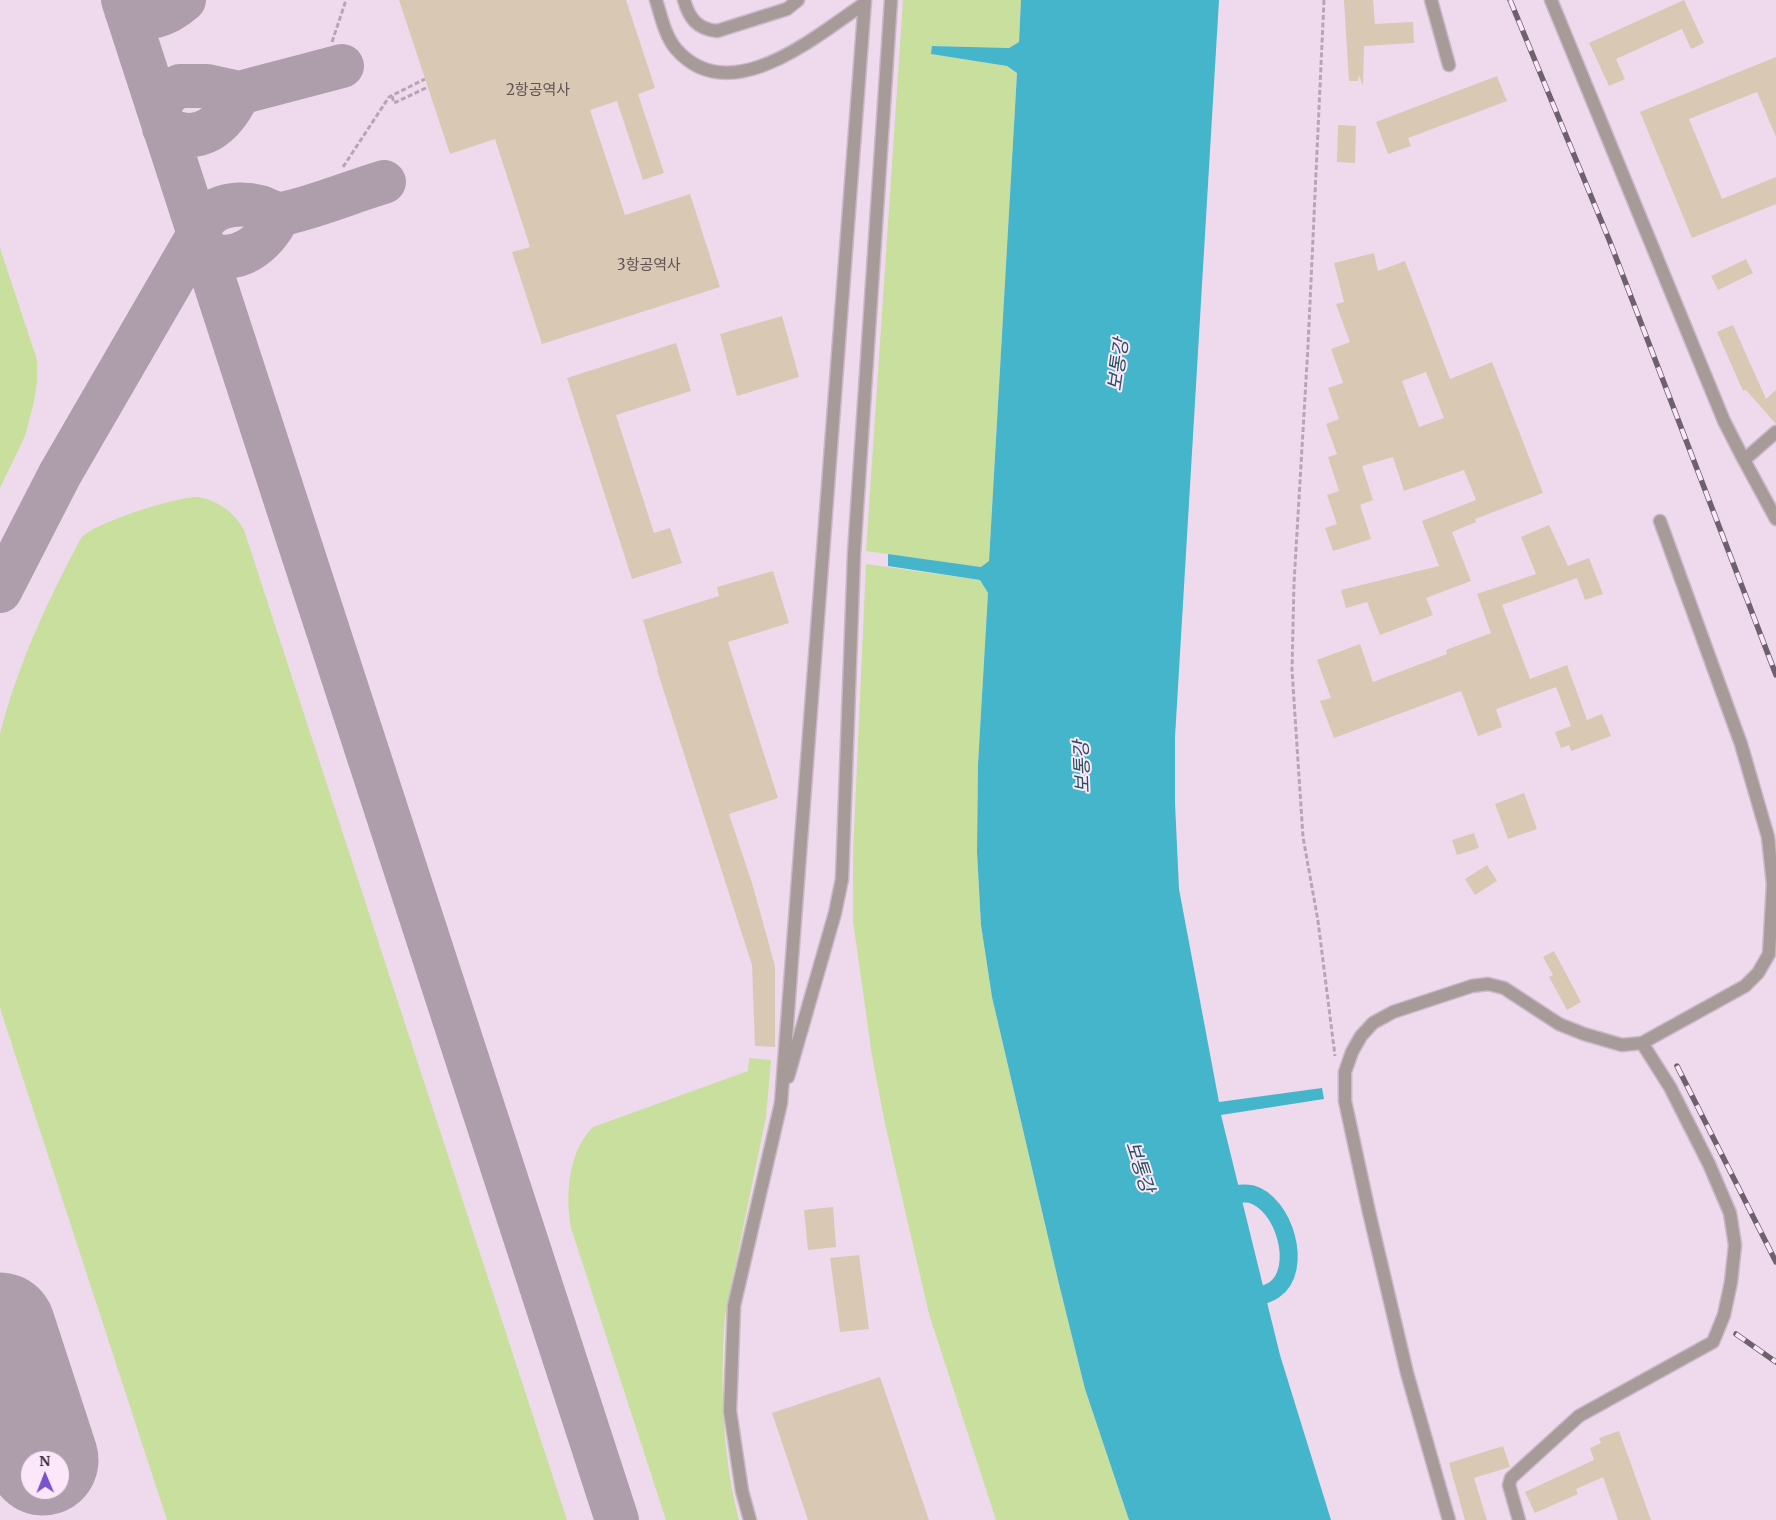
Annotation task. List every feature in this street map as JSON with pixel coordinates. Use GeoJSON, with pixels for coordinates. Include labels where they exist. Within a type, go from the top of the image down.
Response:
{"type":"FeatureCollection","features":[{"type":"Feature","properties":{"kind":"street"},"geometry":{"type":"LineString","coordinates":[[656,0],[664,27],[675,48],[689,62],[702,68],[722,72],[746,71],[768,65],[789,54],[865,2]]}},
{"type":"Feature","properties":{"kind":"street"},"geometry":{"type":"LineString","coordinates":[[684,0],[693,21],[708,30],[717,31],[787,9],[798,0]]}},
{"type":"Feature","properties":{"kind":"street"},"geometry":{"type":"LineString","coordinates":[[750,1520],[742,1491],[730,1411],[734,1306],[781,1103],[835,913],[842,879],[854,554],[891,0]]}},
{"type":"Feature","properties":{"kind":"street"},"geometry":{"type":"LineString","coordinates":[[1431,0],[1449,65]]}},
{"type":"Feature","properties":{"kind":"street"},"geometry":{"type":"LineString","coordinates":[[1551,0],[1724,420],[1776,519]]}},
{"type":"Feature","properties":{"kind":"street"},"geometry":{"type":"LineString","coordinates":[[781,1103],[865,2]]}},
{"type":"Feature","properties":{"kind":"street"},"geometry":{"type":"LineString","coordinates":[[1744,460],[1776,432]]}},
{"type":"Feature","properties":{"kind":"street"},"geometry":{"type":"LineString","coordinates":[[1450,1520],[1407,1373],[1357,1157],[1346,1101],[1345,1072],[1352,1052],[1361,1036],[1373,1023],[1393,1012],[1472,986],[1488,984],[1504,988],[1559,1024],[1584,1034],[1622,1045],[1642,1043],[1745,986],[1758,973],[1769,954],[1773,922],[1773,884],[1768,837],[1741,744],[1660,522]]}},
{"type":"Feature","properties":{"kind":"street"},"geometry":{"type":"LineString","coordinates":[[1520,1520],[1509,1485],[1511,1478],[1579,1416],[1713,1342],[1724,1315],[1731,1282],[1735,1245],[1730,1213],[1709,1164],[1670,1087],[1642,1043]]}},
{"type":"Feature","properties":{"kind":"path"},"geometry":{"type":"LineString","coordinates":[[332,42],[346,0]]}},
{"type":"Feature","properties":{"kind":"path"},"geometry":{"type":"LineString","coordinates":[[1324,0],[1308,346],[1294,583],[1292,670],[1303,837],[1318,921],[1335,1059]]}},
{"type":"Feature","properties":{"kind":"path"},"geometry":{"type":"LineString","coordinates":[[343,167],[389,97],[425,80]]}},
{"type":"Feature","properties":{"kind":"path"},"geometry":{"type":"LineString","coordinates":[[392,96],[394,103],[428,87]]}},
{"type":"Feature","properties":{"kind":"green space"},"geometry":{"type":"Polygon","coordinates":[[[903,0],[1021,0],[1019,42],[1009,48],[933,46],[931,54],[1007,66],[1017,73],[989,561],[982,567],[866,551],[903,0]]]}},
{"type":"Feature","properties":{"kind":"green space"},"geometry":{"type":"Polygon","coordinates":[[[0,248],[37,360],[37,381],[34,402],[25,436],[0,488],[0,248]]]}},
{"type":"Feature","properties":{"kind":"green space"},"geometry":{"type":"Polygon","coordinates":[[[198,497],[213,501],[225,508],[236,518],[244,530],[567,1520],[167,1520],[0,1008],[0,734],[24,658],[57,585],[81,538],[102,525],[136,512],[172,501],[198,497]]]}},
{"type":"Feature","properties":{"kind":"green space"},"geometry":{"type":"Polygon","coordinates":[[[866,564],[980,580],[988,593],[978,764],[977,852],[981,926],[992,997],[1085,1389],[1129,1520],[996,1520],[929,1314],[885,1124],[872,1056],[853,921],[853,852],[866,564]]]}},
{"type":"Feature","properties":{"kind":"green space"},"geometry":{"type":"Polygon","coordinates":[[[749,1058],[771,1060],[766,1117],[725,1316],[723,1342],[726,1444],[733,1495],[739,1520],[666,1520],[571,1228],[568,1202],[570,1175],[578,1149],[593,1127],[748,1071],[749,1058]]]}},
{"type":"Feature","properties":{"kind":"water","name":"보통강"},"geometry":{"type":"Polygon","coordinates":[[[1021,0],[1219,0],[1175,737],[1175,803],[1179,889],[1219,1102],[1322,1088],[1324,1099],[1221,1115],[1280,1355],[1331,1520],[1129,1520],[1085,1389],[992,997],[981,925],[977,852],[978,764],[988,593],[980,580],[888,566],[888,554],[981,567],[989,561],[1017,73],[1007,66],[931,54],[932,46],[1009,48],[1019,42],[1021,0]]]}},
{"type":"Feature","properties":{"kind":"building"},"geometry":{"type":"Polygon","coordinates":[[[399,0],[626,0],[655,88],[638,94],[664,173],[643,180],[617,101],[590,110],[625,215],[690,194],[720,287],[542,344],[512,252],[530,247],[495,139],[450,154],[399,0]]]}},
{"type":"Feature","properties":{"kind":"building"},"geometry":{"type":"Polygon","coordinates":[[[1344,0],[1373,0],[1375,24],[1413,22],[1414,43],[1364,46],[1363,86],[1359,75],[1358,81],[1349,81],[1344,0]]]}},
{"type":"Feature","properties":{"kind":"building"},"geometry":{"type":"Polygon","coordinates":[[[1684,0],[1704,43],[1691,49],[1682,29],[1616,59],[1625,79],[1609,86],[1589,43],[1684,0]]]}},
{"type":"Feature","properties":{"kind":"building"},"geometry":{"type":"Polygon","coordinates":[[[1776,57],[1776,137],[1757,92],[1689,119],[1722,199],[1776,177],[1776,204],[1692,238],[1640,112],[1776,57]]]}},
{"type":"Feature","properties":{"kind":"building"},"geometry":{"type":"Polygon","coordinates":[[[1497,76],[1507,101],[1408,138],[1411,146],[1388,154],[1376,122],[1497,76]]]}},
{"type":"Feature","properties":{"kind":"building"},"geometry":{"type":"Polygon","coordinates":[[[1338,125],[1356,126],[1355,163],[1337,162],[1338,125]]]}},
{"type":"Feature","properties":{"kind":"building"},"geometry":{"type":"Polygon","coordinates":[[[1374,253],[1378,271],[1405,261],[1450,379],[1492,362],[1543,493],[1475,519],[1476,522],[1452,532],[1471,581],[1426,598],[1433,615],[1380,635],[1367,602],[1346,608],[1341,590],[1439,566],[1422,521],[1476,500],[1464,470],[1404,491],[1393,457],[1362,466],[1373,500],[1360,505],[1371,539],[1333,551],[1325,528],[1337,524],[1327,495],[1339,491],[1328,457],[1337,454],[1326,424],[1339,419],[1328,388],[1343,383],[1331,349],[1350,342],[1336,304],[1344,302],[1334,263],[1374,253]],[[1426,372],[1402,381],[1419,427],[1444,418],[1426,372]]]}},
{"type":"Feature","properties":{"kind":"building"},"geometry":{"type":"Polygon","coordinates":[[[1746,259],[1753,273],[1718,290],[1711,276],[1746,259]]]}},
{"type":"Feature","properties":{"kind":"building"},"geometry":{"type":"Polygon","coordinates":[[[782,316],[799,377],[737,396],[720,334],[782,316]]]}},
{"type":"Feature","properties":{"kind":"building"},"geometry":{"type":"Polygon","coordinates":[[[1733,325],[1766,399],[1776,390],[1776,424],[1746,390],[1743,391],[1717,332],[1733,325]]]}},
{"type":"Feature","properties":{"kind":"building"},"geometry":{"type":"Polygon","coordinates":[[[676,343],[691,391],[616,415],[654,533],[670,528],[682,563],[632,579],[567,378],[676,343]]]}},
{"type":"Feature","properties":{"kind":"building"},"geometry":{"type":"Polygon","coordinates":[[[1549,525],[1568,566],[1589,558],[1603,594],[1585,600],[1577,578],[1502,605],[1530,679],[1567,665],[1587,720],[1602,714],[1611,736],[1571,751],[1569,745],[1561,748],[1555,732],[1571,726],[1556,687],[1496,709],[1502,727],[1478,736],[1461,691],[1334,738],[1320,701],[1331,698],[1317,660],[1360,644],[1373,682],[1447,654],[1446,650],[1491,633],[1477,594],[1536,574],[1521,537],[1549,525]]]}},
{"type":"Feature","properties":{"kind":"building"},"geometry":{"type":"Polygon","coordinates":[[[773,571],[789,623],[728,642],[778,798],[729,814],[752,883],[775,966],[775,1047],[755,1046],[752,965],[657,670],[643,620],[719,596],[717,587],[773,571]]]}},
{"type":"Feature","properties":{"kind":"building"},"geometry":{"type":"Polygon","coordinates":[[[1524,793],[1537,829],[1508,839],[1495,804],[1524,793]]]}},
{"type":"Feature","properties":{"kind":"building"},"geometry":{"type":"Polygon","coordinates":[[[1474,833],[1479,848],[1457,855],[1452,840],[1474,833]]]}},
{"type":"Feature","properties":{"kind":"building"},"geometry":{"type":"Polygon","coordinates":[[[1487,865],[1497,881],[1475,895],[1465,879],[1487,865]]]}},
{"type":"Feature","properties":{"kind":"building"},"geometry":{"type":"Polygon","coordinates":[[[1554,951],[1581,1002],[1567,1010],[1549,977],[1553,975],[1543,957],[1554,951]]]}},
{"type":"Feature","properties":{"kind":"building"},"geometry":{"type":"Polygon","coordinates":[[[833,1207],[836,1247],[808,1250],[804,1210],[833,1207]]]}},
{"type":"Feature","properties":{"kind":"building"},"geometry":{"type":"Polygon","coordinates":[[[859,1255],[869,1329],[840,1332],[830,1258],[859,1255]]]}},
{"type":"Feature","properties":{"kind":"building"},"geometry":{"type":"Polygon","coordinates":[[[880,1377],[929,1520],[808,1520],[772,1413],[880,1377]]]}},
{"type":"Feature","properties":{"kind":"building"},"geometry":{"type":"Polygon","coordinates":[[[1619,1431],[1651,1520],[1618,1520],[1603,1477],[1576,1489],[1578,1494],[1535,1513],[1525,1492],[1594,1460],[1590,1448],[1601,1443],[1599,1438],[1619,1431]]]}},
{"type":"Feature","properties":{"kind":"building"},"geometry":{"type":"Polygon","coordinates":[[[1503,1446],[1510,1467],[1474,1478],[1487,1520],[1465,1520],[1449,1463],[1503,1446]]]}},
{"type":"Feature","properties":{"kind":"waterway"},"geometry":{"type":"LineString","coordinates":[[1216,1197],[1247,1193],[1263,1200],[1273,1210],[1281,1223],[1286,1238],[1289,1253],[1288,1267],[1283,1280],[1274,1290],[1242,1302]]}},
{"type":"Feature","properties":{"kind":"taxiway"},"geometry":{"type":"LineString","coordinates":[[123,0],[617,1520]]}},
{"type":"Feature","properties":{"kind":"taxiway"},"geometry":{"type":"LineString","coordinates":[[126,10],[141,17],[156,16],[171,10],[184,0]]}},
{"type":"Feature","properties":{"kind":"taxiway"},"geometry":{"type":"LineString","coordinates":[[158,108],[168,92],[180,86],[207,86],[239,93],[342,66]]}},
{"type":"Feature","properties":{"kind":"taxiway"},"geometry":{"type":"LineString","coordinates":[[164,128],[189,135],[200,134],[209,130],[226,115],[239,93]]}},
{"type":"Feature","properties":{"kind":"taxiway"},"geometry":{"type":"LineString","coordinates":[[0,591],[60,474],[207,217],[222,207],[232,205],[251,205],[282,214],[384,182]]}},
{"type":"Feature","properties":{"kind":"taxiway"},"geometry":{"type":"LineString","coordinates":[[205,252],[228,257],[239,255],[258,243],[273,226],[279,215]]}},
{"type":"Feature","properties":{"kind":"runway"},"geometry":{"type":"LineString","coordinates":[[0,1328],[40,1450]]}},
{"type":"Feature","properties":{"kind":"railway"},"geometry":{"type":"LineString","coordinates":[[1510,0],[1610,242],[1776,675]]}},
{"type":"Feature","properties":{"kind":"railway"},"geometry":{"type":"LineString","coordinates":[[1677,1066],[1776,1262]]}},
{"type":"Feature","properties":{"kind":"railway"},"geometry":{"type":"LineString","coordinates":[[1736,1334],[1776,1362]]}}]}
